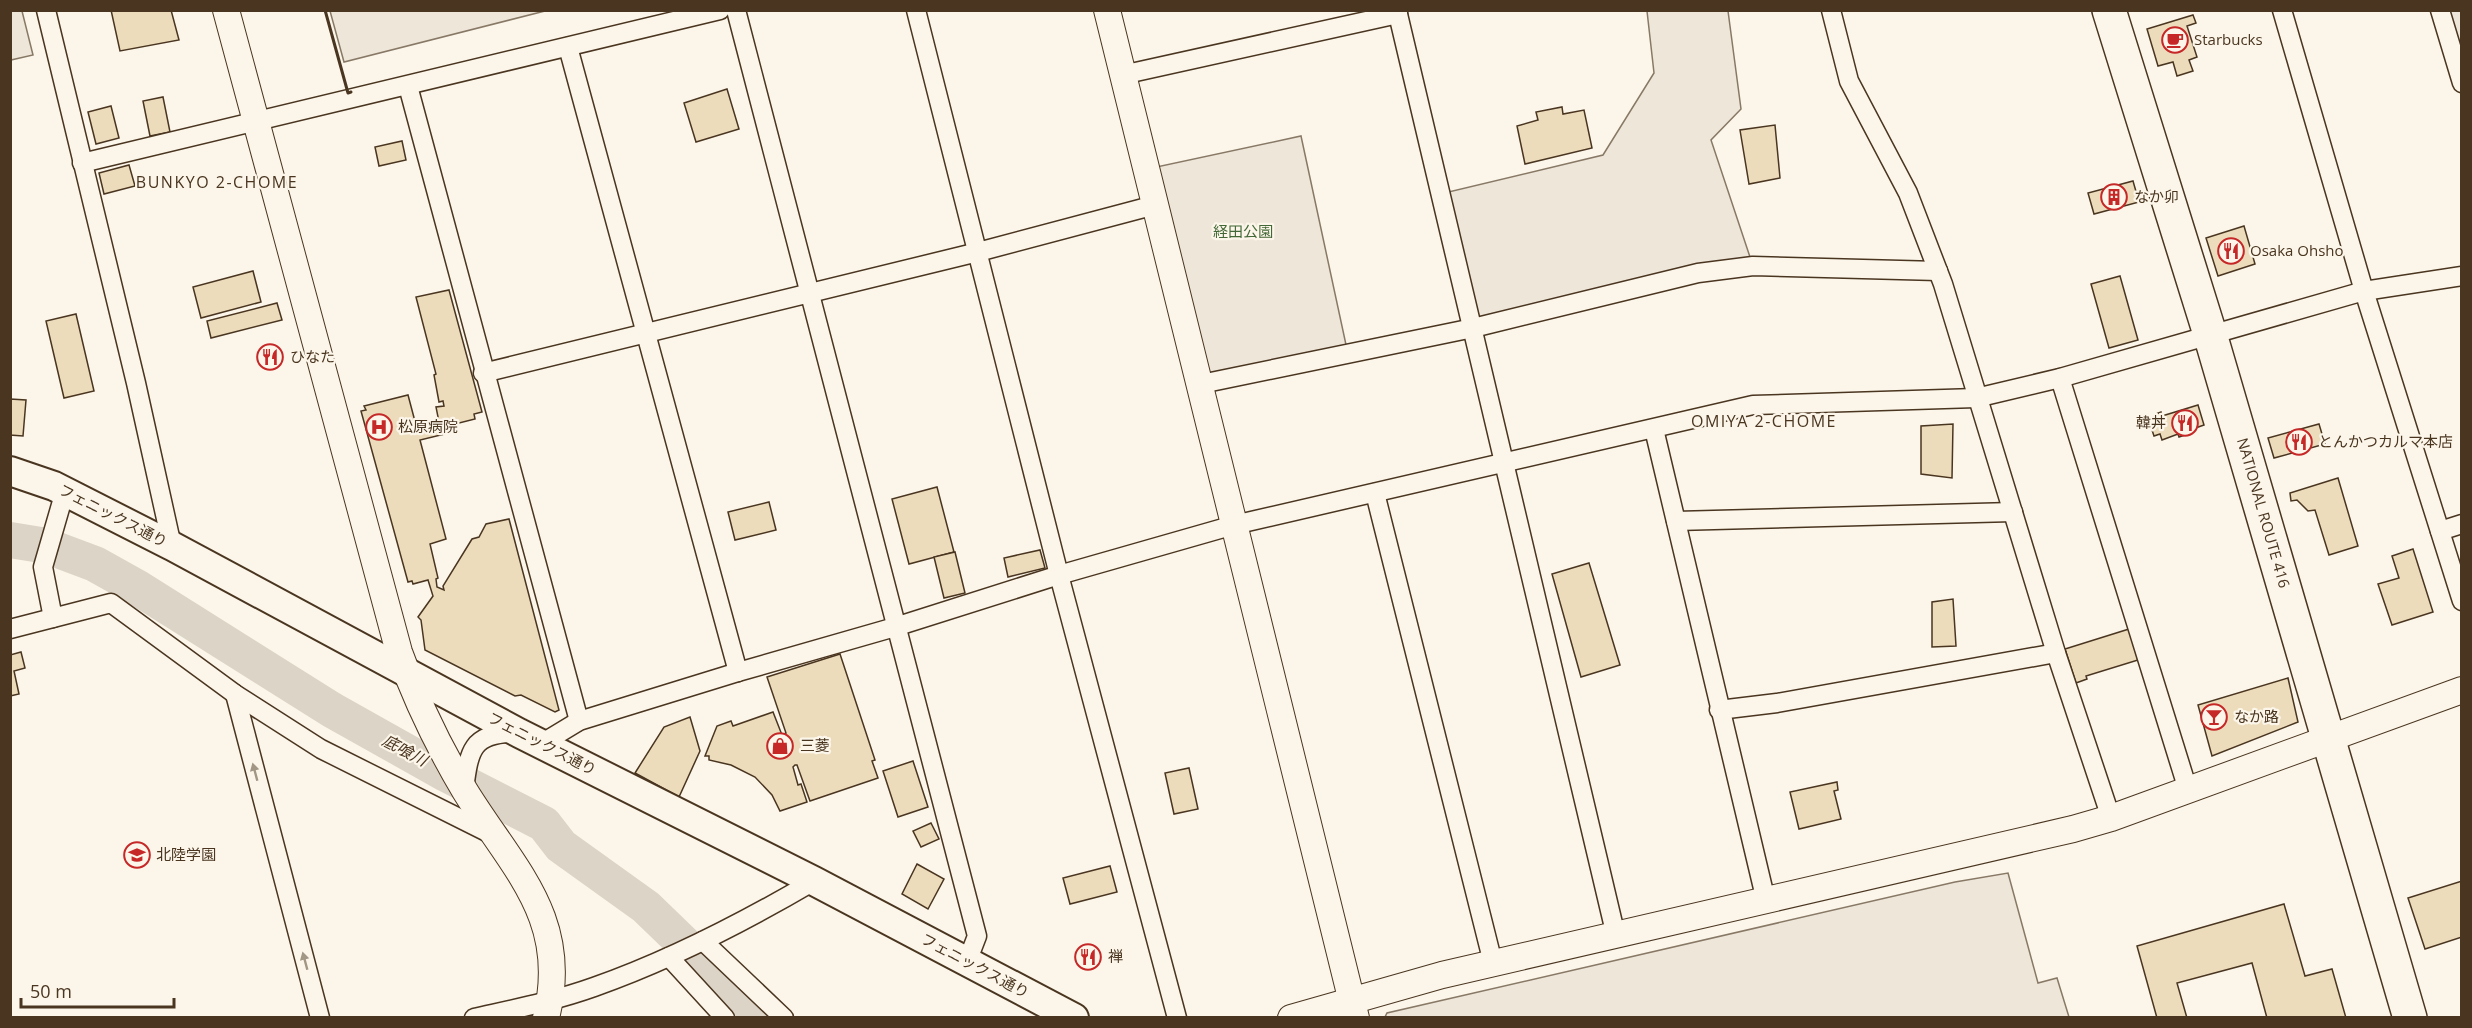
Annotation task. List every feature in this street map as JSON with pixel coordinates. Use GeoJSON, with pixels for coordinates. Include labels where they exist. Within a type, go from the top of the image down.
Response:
{"type":"FeatureCollection","features":[{"type":"Feature","properties":{"kind":"highway","name":"NATIONAL ROUTE 416"},"geometry":{"type":"LineString","coordinates":[[2109,10],[2210,334],[2410,1017]]}},
{"type":"Feature","properties":{"kind":"main road","name":"フェニックス通り"},"geometry":{"type":"LineString","coordinates":[[10,471],[65,491],[406,670],[530,739],[814,881],[1074,1017]]}},
{"type":"Feature","properties":{"kind":"street"},"geometry":{"type":"LineString","coordinates":[[46,10],[136,383],[172,546]]}},
{"type":"Feature","properties":{"kind":"street"},"geometry":{"type":"LineString","coordinates":[[226,10],[406,670],[436,738],[464,789],[533,894],[544,919],[552,961],[548,1009]]}},
{"type":"Feature","properties":{"kind":"street"},"geometry":{"type":"LineString","coordinates":[[82,164],[720,10]]}},
{"type":"Feature","properties":{"kind":"street"},"geometry":{"type":"LineString","coordinates":[[736,10],[977,936],[967,962]]}},
{"type":"Feature","properties":{"kind":"street"},"geometry":{"type":"LineString","coordinates":[[915,10],[1059,575],[1177,1017]]}},
{"type":"Feature","properties":{"kind":"street"},"geometry":{"type":"LineString","coordinates":[[1107,10],[1201,384],[1353,1009]]}},
{"type":"Feature","properties":{"kind":"street"},"geometry":{"type":"LineString","coordinates":[[1831,10],[1849,81],[1908,194],[1938,271],[2056,653],[2110,818]]}},
{"type":"Feature","properties":{"kind":"street"},"geometry":{"type":"LineString","coordinates":[[2282,10],[2364,291],[2462,601]]}},
{"type":"Feature","properties":{"kind":"street"},"geometry":{"type":"LineString","coordinates":[[2440,10],[2462,83]]}},
{"type":"Feature","properties":{"kind":"street"},"geometry":{"type":"LineString","coordinates":[[1122,75],[1398,12],[1616,936]]}},
{"type":"Feature","properties":{"kind":"street"},"geometry":{"type":"LineString","coordinates":[[568,47],[738,672]]}},
{"type":"Feature","properties":{"kind":"street"},"geometry":{"type":"LineString","coordinates":[[408,86],[483,373],[579,721]]}},
{"type":"Feature","properties":{"kind":"street"},"geometry":{"type":"LineString","coordinates":[[483,373],[978,252],[1155,205]]}},
{"type":"Feature","properties":{"kind":"street"},"geometry":{"type":"LineString","coordinates":[[1201,384],[1473,328],[1563,304],[1709,272],[1753,267],[1938,271]]}},
{"type":"Feature","properties":{"kind":"street"},"geometry":{"type":"LineString","coordinates":[[464,789],[470,755],[477,743],[490,735],[530,739],[579,721],[738,672],[1234,525],[1753,405],[1976,398],[2060,378],[2364,291],[2462,276]]}},
{"type":"Feature","properties":{"kind":"street"},"geometry":{"type":"LineString","coordinates":[[2060,378],[2188,790]]}},
{"type":"Feature","properties":{"kind":"street"},"geometry":{"type":"LineString","coordinates":[[1654,429],[1766,902]]}},
{"type":"Feature","properties":{"kind":"street"},"geometry":{"type":"LineString","coordinates":[[53,618],[43,567],[65,491]]}},
{"type":"Feature","properties":{"kind":"street"},"geometry":{"type":"LineString","coordinates":[[1375,492],[1493,963]]}},
{"type":"Feature","properties":{"kind":"street"},"geometry":{"type":"LineString","coordinates":[[1676,521],[2013,512]]}},
{"type":"Feature","properties":{"kind":"street"},"geometry":{"type":"LineString","coordinates":[[2440,531],[2462,524]]}},
{"type":"Feature","properties":{"kind":"street"},"geometry":{"type":"LineString","coordinates":[[10,629],[111,603],[235,694],[321,749],[492,832]]}},
{"type":"Feature","properties":{"kind":"street"},"geometry":{"type":"LineString","coordinates":[[1719,710],[1777,703],[2056,653]]}},
{"type":"Feature","properties":{"kind":"street"},"geometry":{"type":"LineString","coordinates":[[1291,1017],[1353,1009],[1442,975],[2013,845],[2110,818],[2462,690]]}},
{"type":"Feature","properties":{"kind":"street"},"geometry":{"type":"LineString","coordinates":[[235,694],[320,1017]]}},
{"type":"Feature","properties":{"kind":"street"},"geometry":{"type":"LineString","coordinates":[[474,1017],[548,1009],[594,987],[669,957],[753,917],[814,881]]}},
{"type":"Feature","properties":{"kind":"street"},"geometry":{"type":"LineString","coordinates":[[703,941],[784,1017]]}},
{"type":"Feature","properties":{"kind":"street"},"geometry":{"type":"LineString","coordinates":[[669,957],[725,1017]]}},
{"type":"Feature","properties":{"kind":"green space"},"geometry":{"type":"Polygon","coordinates":[[[330,10],[545,11],[344,62],[330,10]]]}},
{"type":"Feature","properties":{"kind":"green space"},"geometry":{"type":"Polygon","coordinates":[[[10,11],[22,11],[33,55],[11,60],[10,11]]]}},
{"type":"Feature","properties":{"kind":"green space"},"geometry":{"type":"Polygon","coordinates":[[[1647,11],[1728,11],[1741,109],[1711,140],[1753,266],[1472,324],[1440,194],[1603,155],[1654,73],[1647,11]]]}},
{"type":"Feature","properties":{"kind":"green space"},"geometry":{"type":"Polygon","coordinates":[[[2441,11],[2461,11],[2461,81],[2441,11]]]}},
{"type":"Feature","properties":{"kind":"green space","name":"経田公園"},"geometry":{"type":"Polygon","coordinates":[[[1301,136],[1348,354],[1201,384],[1147,169],[1301,136]]]}},
{"type":"Feature","properties":{"kind":"green space"},"geometry":{"type":"Polygon","coordinates":[[[2008,873],[2038,983],[2057,978],[2069,1017],[1385,1017],[1387,1013],[1955,882],[2008,873]]]}},
{"type":"Feature","properties":{"kind":"building"},"geometry":{"type":"Polygon","coordinates":[[[111,10],[171,10],[179,40],[120,51],[111,10]]]}},
{"type":"Feature","properties":{"kind":"building"},"geometry":{"type":"Polygon","coordinates":[[[2193,15],[2196,23],[2187,26],[2197,57],[2189,60],[2193,71],[2177,76],[2173,62],[2158,66],[2147,29],[2193,15]]]}},
{"type":"Feature","properties":{"kind":"building"},"geometry":{"type":"Polygon","coordinates":[[[727,89],[739,129],[696,142],[684,103],[727,89]]]}},
{"type":"Feature","properties":{"kind":"building"},"geometry":{"type":"Polygon","coordinates":[[[163,97],[170,132],[150,136],[143,101],[163,97]]]}},
{"type":"Feature","properties":{"kind":"building"},"geometry":{"type":"Polygon","coordinates":[[[111,106],[119,138],[96,144],[88,112],[111,106]]]}},
{"type":"Feature","properties":{"kind":"building"},"geometry":{"type":"Polygon","coordinates":[[[1562,107],[1563,114],[1584,110],[1592,148],[1525,164],[1517,126],[1538,120],[1536,112],[1562,107]]]}},
{"type":"Feature","properties":{"kind":"building"},"geometry":{"type":"Polygon","coordinates":[[[1775,125],[1780,178],[1749,184],[1740,130],[1775,125]]]}},
{"type":"Feature","properties":{"kind":"building"},"geometry":{"type":"Polygon","coordinates":[[[402,141],[406,160],[379,166],[375,147],[402,141]]]}},
{"type":"Feature","properties":{"kind":"building"},"geometry":{"type":"Polygon","coordinates":[[[129,165],[135,186],[104,194],[99,173],[129,165]]]}},
{"type":"Feature","properties":{"kind":"building","name":"なか卯"},"geometry":{"type":"Polygon","coordinates":[[[2133,181],[2139,202],[2094,214],[2088,193],[2133,181]]]}},
{"type":"Feature","properties":{"kind":"building","name":"Osaka Ohsho"},"geometry":{"type":"Polygon","coordinates":[[[2244,226],[2255,264],[2218,276],[2206,238],[2244,226]]]}},
{"type":"Feature","properties":{"kind":"building"},"geometry":{"type":"Polygon","coordinates":[[[253,271],[261,302],[201,318],[193,287],[253,271]]]}},
{"type":"Feature","properties":{"kind":"building"},"geometry":{"type":"Polygon","coordinates":[[[2120,276],[2138,340],[2109,348],[2091,284],[2120,276]]]}},
{"type":"Feature","properties":{"kind":"building"},"geometry":{"type":"Polygon","coordinates":[[[449,290],[482,412],[474,414],[475,419],[447,426],[449,433],[420,440],[446,539],[430,544],[438,578],[436,579],[437,587],[444,590],[443,586],[472,539],[479,537],[486,524],[509,519],[559,710],[555,712],[521,695],[515,696],[425,650],[421,620],[418,617],[433,596],[428,580],[413,584],[412,581],[408,582],[361,411],[366,410],[364,406],[408,395],[417,429],[439,422],[436,407],[444,406],[443,401],[439,402],[434,375],[436,374],[416,297],[449,290]]]}},
{"type":"Feature","properties":{"kind":"building"},"geometry":{"type":"Polygon","coordinates":[[[277,303],[282,320],[211,338],[207,321],[277,303]]]}},
{"type":"Feature","properties":{"kind":"building"},"geometry":{"type":"Polygon","coordinates":[[[76,314],[94,391],[64,398],[46,321],[76,314]]]}},
{"type":"Feature","properties":{"kind":"building"},"geometry":{"type":"Polygon","coordinates":[[[10,399],[26,400],[23,436],[10,435],[10,399]]]}},
{"type":"Feature","properties":{"kind":"building"},"geometry":{"type":"Polygon","coordinates":[[[2198,405],[2204,425],[2187,431],[2188,434],[2179,437],[2178,434],[2162,440],[2160,434],[2154,436],[2149,421],[2158,418],[2156,414],[2161,412],[2162,416],[2198,405]]]}},
{"type":"Feature","properties":{"kind":"building"},"geometry":{"type":"Polygon","coordinates":[[[1953,424],[1952,478],[1921,474],[1921,426],[1953,424]]]}},
{"type":"Feature","properties":{"kind":"building"},"geometry":{"type":"Polygon","coordinates":[[[2319,424],[2325,444],[2274,458],[2268,438],[2319,424]]]}},
{"type":"Feature","properties":{"kind":"building"},"geometry":{"type":"Polygon","coordinates":[[[2338,478],[2358,546],[2329,555],[2315,510],[2308,511],[2297,500],[2291,501],[2290,493],[2338,478]]]}},
{"type":"Feature","properties":{"kind":"building"},"geometry":{"type":"Polygon","coordinates":[[[937,487],[954,552],[909,564],[892,499],[937,487]]]}},
{"type":"Feature","properties":{"kind":"building"},"geometry":{"type":"Polygon","coordinates":[[[769,502],[776,530],[735,540],[728,512],[769,502]]]}},
{"type":"Feature","properties":{"kind":"building"},"geometry":{"type":"Polygon","coordinates":[[[2413,549],[2433,612],[2392,625],[2378,584],[2399,578],[2392,556],[2413,549]]]}},
{"type":"Feature","properties":{"kind":"building"},"geometry":{"type":"Polygon","coordinates":[[[1040,550],[1045,568],[1008,577],[1004,558],[1040,550]]]}},
{"type":"Feature","properties":{"kind":"building"},"geometry":{"type":"Polygon","coordinates":[[[955,552],[965,593],[944,598],[934,557],[955,552]]]}},
{"type":"Feature","properties":{"kind":"building"},"geometry":{"type":"Polygon","coordinates":[[[1589,563],[1620,665],[1581,677],[1552,574],[1589,563]]]}},
{"type":"Feature","properties":{"kind":"building"},"geometry":{"type":"Polygon","coordinates":[[[1953,599],[1956,646],[1932,647],[1932,602],[1953,599]]]}},
{"type":"Feature","properties":{"kind":"building"},"geometry":{"type":"Polygon","coordinates":[[[2129,629],[2138,660],[2086,676],[2087,679],[2076,683],[2065,649],[2129,629]]]}},
{"type":"Feature","properties":{"kind":"building"},"geometry":{"type":"Polygon","coordinates":[[[21,652],[25,668],[14,671],[19,694],[10,696],[10,655],[21,652]]]}},
{"type":"Feature","properties":{"kind":"building"},"geometry":{"type":"Polygon","coordinates":[[[840,654],[875,760],[872,761],[878,778],[810,801],[797,765],[795,765],[793,767],[798,785],[801,784],[807,802],[780,811],[772,795],[755,777],[731,765],[709,760],[709,756],[705,756],[717,726],[731,721],[733,726],[773,712],[782,735],[786,733],[767,677],[840,654]]]}},
{"type":"Feature","properties":{"kind":"building"},"geometry":{"type":"Polygon","coordinates":[[[2288,678],[2298,722],[2212,756],[2198,705],[2288,678]]]}},
{"type":"Feature","properties":{"kind":"building"},"geometry":{"type":"Polygon","coordinates":[[[690,717],[700,751],[679,797],[635,773],[664,727],[690,717]]]}},
{"type":"Feature","properties":{"kind":"building"},"geometry":{"type":"Polygon","coordinates":[[[913,761],[928,807],[898,817],[883,771],[913,761]]]}},
{"type":"Feature","properties":{"kind":"building"},"geometry":{"type":"Polygon","coordinates":[[[1189,768],[1198,809],[1174,814],[1165,773],[1189,768]]]}},
{"type":"Feature","properties":{"kind":"building"},"geometry":{"type":"Polygon","coordinates":[[[1837,782],[1838,790],[1834,791],[1841,819],[1799,829],[1790,792],[1837,782]]]}},
{"type":"Feature","properties":{"kind":"building"},"geometry":{"type":"Polygon","coordinates":[[[931,823],[939,839],[921,847],[913,831],[931,823]]]}},
{"type":"Feature","properties":{"kind":"building"},"geometry":{"type":"Polygon","coordinates":[[[917,864],[944,879],[928,909],[902,894],[917,864]]]}},
{"type":"Feature","properties":{"kind":"building"},"geometry":{"type":"Polygon","coordinates":[[[1110,866],[1117,892],[1070,904],[1063,878],[1110,866]]]}},
{"type":"Feature","properties":{"kind":"building"},"geometry":{"type":"Polygon","coordinates":[[[2462,881],[2462,937],[2425,949],[2408,898],[2462,881]]]}},
{"type":"Feature","properties":{"kind":"building"},"geometry":{"type":"Polygon","coordinates":[[[2284,904],[2305,976],[2332,969],[2346,1018],[2267,1018],[2252,963],[2177,983],[2187,1018],[2157,1018],[2137,946],[2284,904]]]}},
{"type":"Feature","properties":{"kind":"waterway","name":"底喰川"},"geometry":{"type":"LineString","coordinates":[[10,540],[47,546],[95,564],[138,588],[332,710],[446,774],[544,824],[561,846],[646,907],[761,1018]]}},
{"type":"Feature","properties":{"kind":"wall"},"geometry":{"type":"LineString","coordinates":[[325,10],[348,93],[351,92]]}},
{"type":"Feature","properties":{"kind":"place","name":"Starbucks"},"geometry":{"type":"Point","coordinates":[2175,40]}},
{"type":"Feature","properties":{"kind":"place","name":"なか卯"},"geometry":{"type":"Point","coordinates":[2114,197]}},
{"type":"Feature","properties":{"kind":"place","name":"Osaka Ohsho"},"geometry":{"type":"Point","coordinates":[2231,251]}},
{"type":"Feature","properties":{"kind":"place","name":"ひなた"},"geometry":{"type":"Point","coordinates":[270,357]}},
{"type":"Feature","properties":{"kind":"place","name":"韓丼"},"geometry":{"type":"Point","coordinates":[2185,423]}},
{"type":"Feature","properties":{"kind":"place","name":"松原病院"},"geometry":{"type":"Point","coordinates":[379,427]}},
{"type":"Feature","properties":{"kind":"place","name":"とんかつカルマ本店"},"geometry":{"type":"Point","coordinates":[2299,442]}},
{"type":"Feature","properties":{"kind":"place","name":"なか路"},"geometry":{"type":"Point","coordinates":[2214,717]}},
{"type":"Feature","properties":{"kind":"place","name":"三菱"},"geometry":{"type":"Point","coordinates":[780,746]}},
{"type":"Feature","properties":{"kind":"place","name":"北陸学園"},"geometry":{"type":"Point","coordinates":[137,855]}},
{"type":"Feature","properties":{"kind":"place","name":"禅"},"geometry":{"type":"Point","coordinates":[1088,957]}},
{"type":"Feature","properties":{"kind":"district","name":"BUNKYO 2-CHOME"},"geometry":{"type":"Point","coordinates":[217,182]}},
{"type":"Feature","properties":{"kind":"district","name":"OMIYA 2-CHOME"},"geometry":{"type":"Point","coordinates":[1764,421]}}]}
